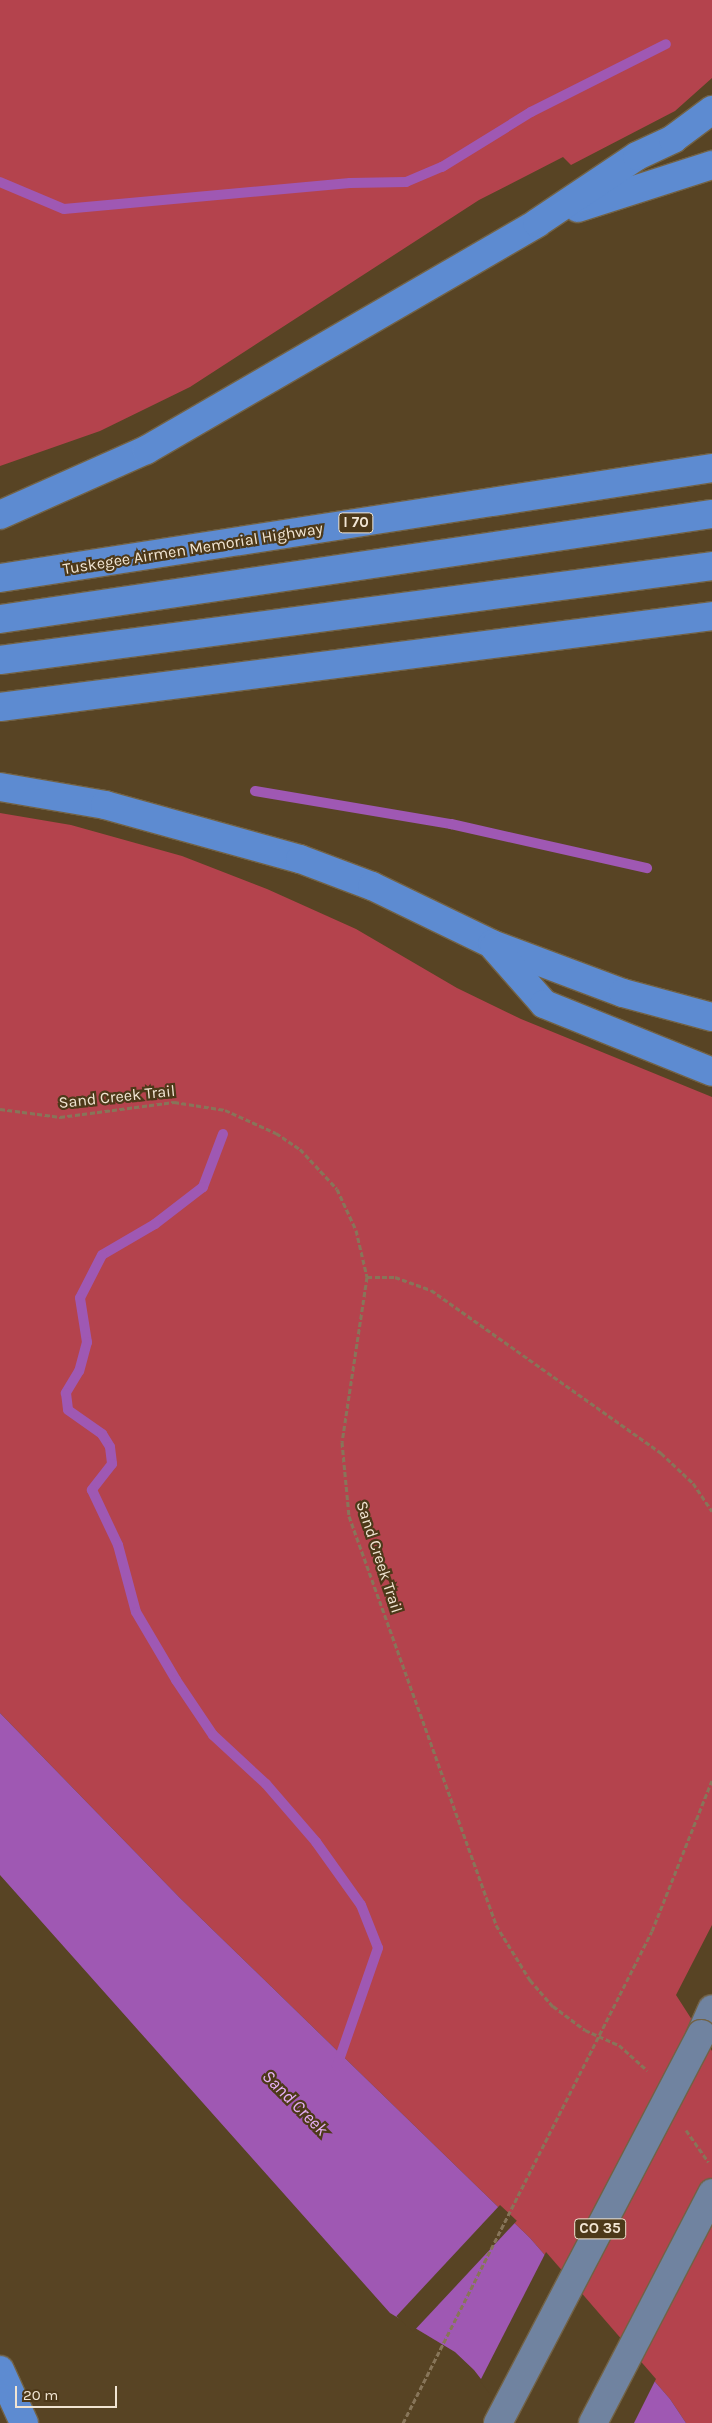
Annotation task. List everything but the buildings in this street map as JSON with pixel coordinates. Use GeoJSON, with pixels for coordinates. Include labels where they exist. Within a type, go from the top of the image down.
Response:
{"type":"FeatureCollection","features":[{"type":"Feature","properties":{"kind":"highway"},"geometry":{"type":"LineString","coordinates":[[0,515],[146,450],[537,223],[637,156],[673,139],[712,110]]}},
{"type":"Feature","properties":{"kind":"highway"},"geometry":{"type":"LineString","coordinates":[[537,223],[641,185],[712,166]]}},
{"type":"Feature","properties":{"kind":"highway","name":"Tuskegee Airmen Memorial Highway"},"geometry":{"type":"LineString","coordinates":[[0,578],[712,468]]}},
{"type":"Feature","properties":{"kind":"highway"},"geometry":{"type":"LineString","coordinates":[[0,619],[712,514]]}},
{"type":"Feature","properties":{"kind":"highway"},"geometry":{"type":"LineString","coordinates":[[0,660],[712,566]]}},
{"type":"Feature","properties":{"kind":"highway"},"geometry":{"type":"LineString","coordinates":[[0,707],[712,616]]}},
{"type":"Feature","properties":{"kind":"highway"},"geometry":{"type":"LineString","coordinates":[[0,787],[106,806],[300,859],[372,886],[492,944],[623,993],[712,1017]]}},
{"type":"Feature","properties":{"kind":"highway"},"geometry":{"type":"LineString","coordinates":[[492,944],[544,1004],[712,1072]]}},
{"type":"Feature","properties":{"kind":"highway"},"geometry":{"type":"LineString","coordinates":[[0,2370],[24,2423]]}},
{"type":"Feature","properties":{"kind":"main road","name":"CO 35"},"geometry":{"type":"LineString","coordinates":[[498,2423],[701,2034],[712,2009]]}},
{"type":"Feature","properties":{"kind":"main road"},"geometry":{"type":"LineString","coordinates":[[593,2423],[712,2193]]}},
{"type":"Feature","properties":{"kind":"path","name":"Sand Creek Trail"},"geometry":{"type":"LineString","coordinates":[[0,1109],[60,1117],[174,1102],[196,1103],[225,1110],[276,1133],[320,1167],[337,1189],[356,1230],[367,1277],[342,1442],[349,1516],[472,1864],[496,1925],[530,1980],[553,2006],[585,2030],[619,2045],[641,2061],[652,2078]]}},
{"type":"Feature","properties":{"kind":"path"},"geometry":{"type":"LineString","coordinates":[[367,1277],[395,1277],[431,1290],[661,1453],[693,1483],[712,1510]]}},
{"type":"Feature","properties":{"kind":"path"},"geometry":{"type":"LineString","coordinates":[[403,2423],[652,1931],[712,1780]]}},
{"type":"Feature","properties":{"kind":"path"},"geometry":{"type":"LineString","coordinates":[[685,2127],[712,2169]]}},
{"type":"Feature","properties":{"kind":"shaded area"},"geometry":{"type":"Polygon","coordinates":[[[0,0],[712,0],[712,78],[675,111],[571,165],[563,157],[479,200],[190,387],[100,431],[0,466],[0,0]]]}},
{"type":"Feature","properties":{"kind":"shaded area"},"geometry":{"type":"Polygon","coordinates":[[[0,813],[71,825],[182,856],[267,889],[356,929],[457,988],[521,1019],[712,1097],[712,1925],[676,1995],[712,2051],[712,2423],[686,2423],[670,2399],[530,2238],[179,1897],[0,1713],[0,813]]]}},
{"type":"Feature","properties":{"kind":"water","name":"Sand Creek"},"geometry":{"type":"Polygon","coordinates":[[[0,1713],[179,1897],[530,2238],[670,2399],[686,2423],[515,2423],[474,2370],[455,2352],[390,2313],[0,1875],[0,1713]]]}},
{"type":"Feature","properties":{"kind":"pier"},"geometry":{"type":"Polygon","coordinates":[[[500,2205],[517,2221],[413,2332],[396,2316],[500,2205]]]}},
{"type":"Feature","properties":{"kind":"pier"},"geometry":{"type":"Polygon","coordinates":[[[546,2252],[656,2379],[634,2423],[512,2423],[480,2381],[546,2252]]]}},
{"type":"Feature","properties":{"kind":"waterway"},"geometry":{"type":"LineString","coordinates":[[0,182],[64,209],[350,183],[406,182],[442,167],[531,112],[666,44]]}},
{"type":"Feature","properties":{"kind":"waterway"},"geometry":{"type":"LineString","coordinates":[[255,791],[451,824],[647,868]]}},
{"type":"Feature","properties":{"kind":"waterway"},"geometry":{"type":"LineString","coordinates":[[223,1134],[203,1187],[155,1224],[102,1255],[80,1298],[87,1342],[79,1371],[66,1393],[68,1410],[102,1434],[110,1447],[112,1464],[92,1490],[118,1545],[136,1612],[176,1680],[213,1735],[266,1784],[316,1842],[361,1905],[378,1948],[337,2066]]}}]}
